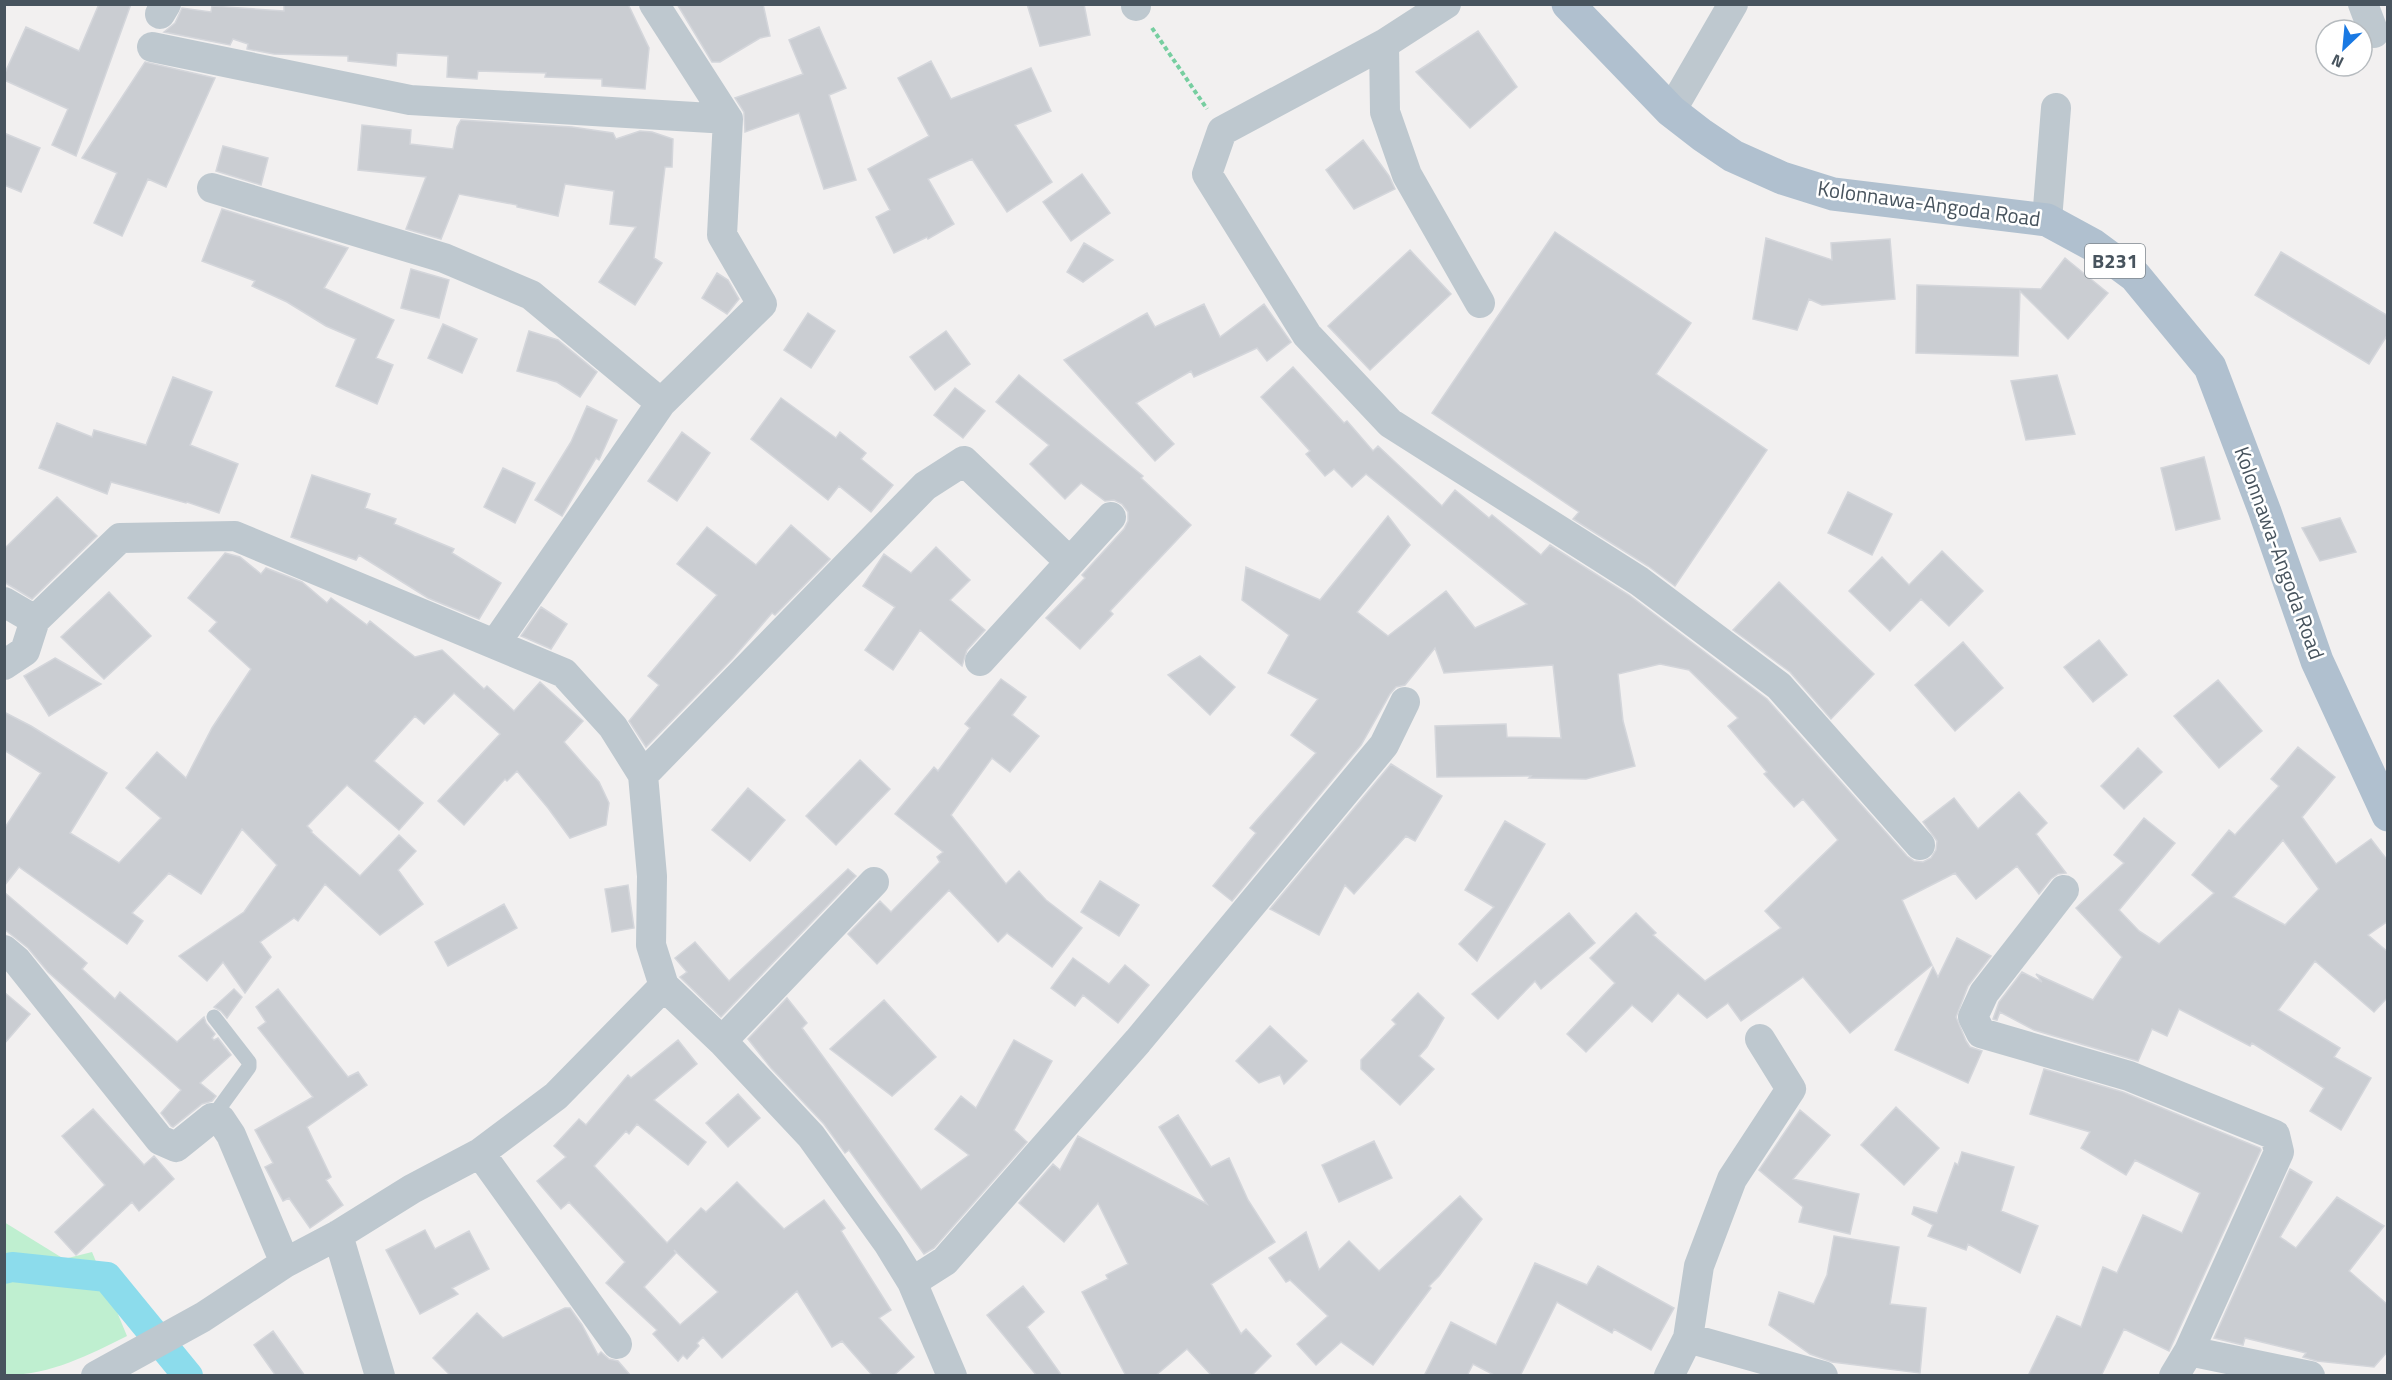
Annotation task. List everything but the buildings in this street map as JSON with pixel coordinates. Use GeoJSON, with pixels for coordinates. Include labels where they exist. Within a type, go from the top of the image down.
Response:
{"type":"FeatureCollection","features":[{"type":"Feature","properties":{"kind":"main road","name":"Kolonnawa-Angoda Road"},"geometry":{"type":"LineString","coordinates":[[1568,4],[1671,111],[1733,156],[1782,178],[1833,194],[2047,220],[2093,245],[2136,276],[2210,367],[2265,512],[2317,661],[2388,815]]}},
{"type":"Feature","properties":{"kind":"street"},"geometry":{"type":"LineString","coordinates":[[495,644],[661,403],[762,304],[722,236],[728,119],[654,4]]}},
{"type":"Feature","properties":{"kind":"street"},"geometry":{"type":"LineString","coordinates":[[1446,4],[1384,44],[1222,131],[1208,174],[1307,335],[1390,423],[1639,581],[1779,686],[1920,845]]}},
{"type":"Feature","properties":{"kind":"street"},"geometry":{"type":"LineString","coordinates":[[1671,111],[1733,4]]}},
{"type":"Feature","properties":{"kind":"street"},"geometry":{"type":"LineString","coordinates":[[1384,44],[1384,112],[1407,175],[1480,303]]}},
{"type":"Feature","properties":{"kind":"street"},"geometry":{"type":"LineString","coordinates":[[152,47],[410,100],[728,119]]}},
{"type":"Feature","properties":{"kind":"street"},"geometry":{"type":"LineString","coordinates":[[2047,220],[2056,108]]}},
{"type":"Feature","properties":{"kind":"street"},"geometry":{"type":"LineString","coordinates":[[212,188],[444,258],[531,295],[661,403]]}},
{"type":"Feature","properties":{"kind":"street"},"geometry":{"type":"LineString","coordinates":[[643,775],[925,486],[964,461],[1070,562]]}},
{"type":"Feature","properties":{"kind":"street"},"geometry":{"type":"LineString","coordinates":[[980,661],[1111,517]]}},
{"type":"Feature","properties":{"kind":"street"},"geometry":{"type":"LineString","coordinates":[[4,665],[25,651],[35,620],[120,537],[235,536],[564,673],[613,727],[643,775],[652,876],[651,945],[664,986],[722,1041],[811,1136],[888,1243],[912,1281],[952,1376]]}},
{"type":"Feature","properties":{"kind":"street"},"geometry":{"type":"LineString","coordinates":[[4,602],[35,620]]}},
{"type":"Feature","properties":{"kind":"street"},"geometry":{"type":"LineString","coordinates":[[912,1281],[945,1262],[1138,1041],[1384,745],[1405,702]]}},
{"type":"Feature","properties":{"kind":"street"},"geometry":{"type":"LineString","coordinates":[[722,1041],[874,882]]}},
{"type":"Feature","properties":{"kind":"street"},"geometry":{"type":"LineString","coordinates":[[2064,890],[1984,993],[1973,1017],[1981,1033],[2129,1076],[2275,1135],[2279,1152],[2181,1363],[2310,1376]]}},
{"type":"Feature","properties":{"kind":"street"},"geometry":{"type":"LineString","coordinates":[[4,950],[160,1140],[176,1147],[212,1118],[221,1120],[231,1135],[285,1263]]}},
{"type":"Feature","properties":{"kind":"street"},"geometry":{"type":"LineString","coordinates":[[96,1376],[203,1317],[285,1263],[338,1235],[412,1189],[480,1153],[556,1095],[664,986]]}},
{"type":"Feature","properties":{"kind":"street"},"geometry":{"type":"LineString","coordinates":[[1669,1376],[1688,1338],[1699,1266],[1732,1179],[1791,1089],[1760,1039]]}},
{"type":"Feature","properties":{"kind":"street"},"geometry":{"type":"LineString","coordinates":[[480,1153],[617,1344]]}},
{"type":"Feature","properties":{"kind":"street"},"geometry":{"type":"LineString","coordinates":[[338,1235],[380,1376]]}},
{"type":"Feature","properties":{"kind":"street"},"geometry":{"type":"LineString","coordinates":[[1688,1338],[1823,1376]]}},
{"type":"Feature","properties":{"kind":"lane"},"geometry":{"type":"LineString","coordinates":[[212,1118],[249,1066],[249,1062],[214,1017]]}},
{"type":"Feature","properties":{"kind":"path"},"geometry":{"type":"LineString","coordinates":[[1136,5],[1222,131]]}},
{"type":"Feature","properties":{"kind":"green space"},"geometry":{"type":"Polygon","coordinates":[[[4,1222],[64,1259],[92,1252],[127,1336],[68,1363],[37,1372],[5,1375],[4,1222]]]}},
{"type":"Feature","properties":{"kind":"waterway"},"geometry":{"type":"LineString","coordinates":[[4,1269],[12,1267],[107,1277],[188,1376]]}}]}
